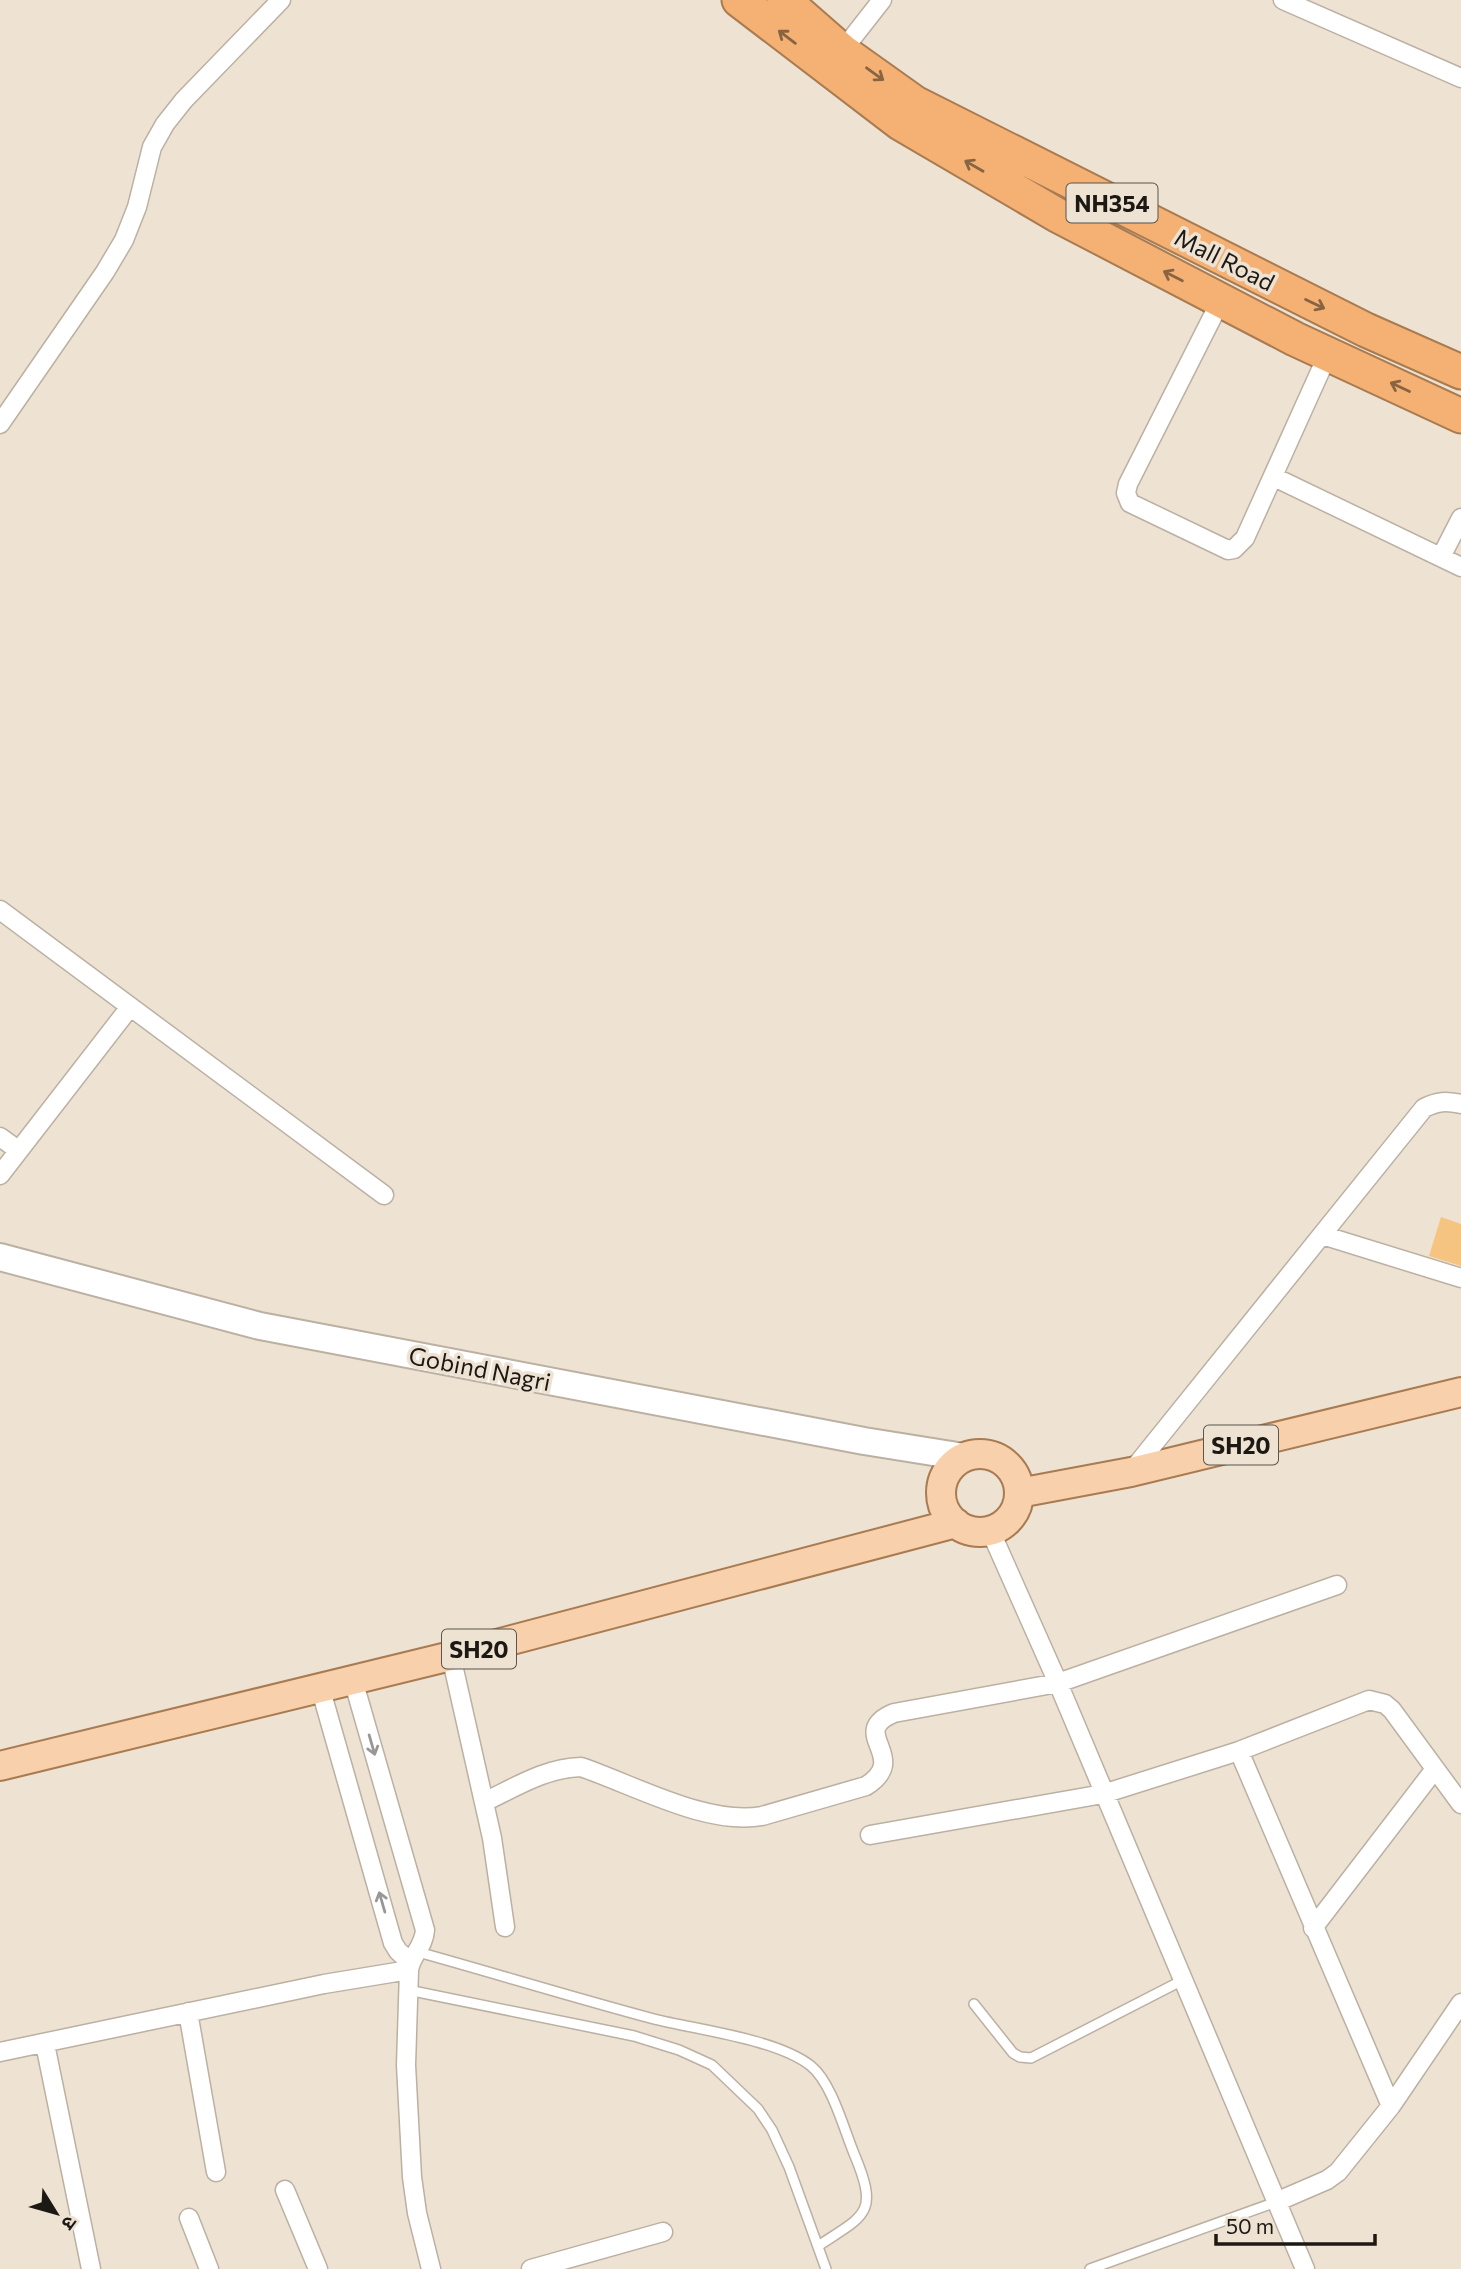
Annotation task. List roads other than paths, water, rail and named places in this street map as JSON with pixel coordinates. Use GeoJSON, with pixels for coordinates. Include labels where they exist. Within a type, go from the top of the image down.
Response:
{"type":"FeatureCollection","features":[{"type":"Feature","properties":{"kind":"highway"},"geometry":{"type":"LineString","coordinates":[[739,0],[901,123],[1057,215],[1328,354],[1461,416]]}},
{"type":"Feature","properties":{"kind":"highway","name":"Mall Road"},"geometry":{"type":"LineString","coordinates":[[784,0],[842,51],[915,103],[1366,330],[1461,372]]}},
{"type":"Feature","properties":{"kind":"main road","name":"SH20"},"geometry":{"type":"LineString","coordinates":[[1019,1493],[1131,1472],[1461,1392]]}},
{"type":"Feature","properties":{"kind":"main road"},"geometry":{"type":"LineString","coordinates":[[956,1523],[947,1513],[942,1501],[946,1475],[964,1457],[990,1455],[1003,1460],[1012,1470],[1019,1493],[1012,1516],[1002,1525],[990,1530]]}},
{"type":"Feature","properties":{"kind":"main road","name":"SH20"},"geometry":{"type":"LineString","coordinates":[[0,1766],[451,1656],[956,1523],[967,1529],[990,1530]]}},
{"type":"Feature","properties":{"kind":"street"},"geometry":{"type":"LineString","coordinates":[[0,424],[105,272],[124,240],[137,206],[152,147],[165,124],[184,100],[281,0]]}},
{"type":"Feature","properties":{"kind":"street"},"geometry":{"type":"LineString","coordinates":[[842,51],[881,0]]}},
{"type":"Feature","properties":{"kind":"street"},"geometry":{"type":"LineString","coordinates":[[1283,0],[1309,5],[1461,78]]}},
{"type":"Feature","properties":{"kind":"street"},"geometry":{"type":"LineString","coordinates":[[1221,300],[1128,484],[1126,493],[1130,503],[1228,550],[1234,549],[1245,538],[1328,354]]}},
{"type":"Feature","properties":{"kind":"street"},"geometry":{"type":"LineString","coordinates":[[1274,477],[1461,567]]}},
{"type":"Feature","properties":{"kind":"street"},"geometry":{"type":"LineString","coordinates":[[1441,557],[1461,518]]}},
{"type":"Feature","properties":{"kind":"street"},"geometry":{"type":"LineString","coordinates":[[0,910],[384,1195]]}},
{"type":"Feature","properties":{"kind":"street"},"geometry":{"type":"LineString","coordinates":[[0,1175],[130,1007]]}},
{"type":"Feature","properties":{"kind":"street"},"geometry":{"type":"LineString","coordinates":[[1131,1472],[1424,1108],[1436,1102],[1461,1104]]}},
{"type":"Feature","properties":{"kind":"street"},"geometry":{"type":"LineString","coordinates":[[0,1137],[18,1150]]}},
{"type":"Feature","properties":{"kind":"street"},"geometry":{"type":"LineString","coordinates":[[1322,1235],[1461,1278]]}},
{"type":"Feature","properties":{"kind":"street","name":"Gobind Nagri"},"geometry":{"type":"LineString","coordinates":[[0,1257],[260,1326],[864,1441],[964,1457]]}},
{"type":"Feature","properties":{"kind":"street"},"geometry":{"type":"LineString","coordinates":[[990,1530],[1058,1683],[1305,2269]]}},
{"type":"Feature","properties":{"kind":"street"},"geometry":{"type":"LineString","coordinates":[[484,1802],[547,1772],[581,1767],[703,1813],[746,1819],[762,1816],[866,1786],[875,1780],[883,1772],[884,1765],[875,1730],[881,1718],[894,1713],[1058,1683],[1337,1585]]}},
{"type":"Feature","properties":{"kind":"street"},"geometry":{"type":"LineString","coordinates":[[451,1656],[484,1802],[505,1927]]}},
{"type":"Feature","properties":{"kind":"street"},"geometry":{"type":"LineString","coordinates":[[353,1679],[425,1930],[425,1938],[412,1961],[408,1990],[406,2065],[412,2177],[417,2213],[431,2269]]}},
{"type":"Feature","properties":{"kind":"street"},"geometry":{"type":"LineString","coordinates":[[320,1687],[393,1943],[398,1951],[412,1961]]}},
{"type":"Feature","properties":{"kind":"street"},"geometry":{"type":"LineString","coordinates":[[870,1835],[1103,1794],[1239,1751],[1369,1700],[1385,1704],[1392,1710],[1461,1804]]}},
{"type":"Feature","properties":{"kind":"street"},"geometry":{"type":"LineString","coordinates":[[1239,1751],[1391,2106]]}},
{"type":"Feature","properties":{"kind":"street"},"geometry":{"type":"LineString","coordinates":[[1313,1928],[1434,1769]]}},
{"type":"Feature","properties":{"kind":"street"},"geometry":{"type":"LineString","coordinates":[[0,2052],[324,1984],[412,1961]]}},
{"type":"Feature","properties":{"kind":"street"},"geometry":{"type":"LineString","coordinates":[[1276,2202],[1327,2180],[1338,2172],[1391,2106],[1461,2003]]}},
{"type":"Feature","properties":{"kind":"street"},"geometry":{"type":"LineString","coordinates":[[188,2012],[216,2172]]}},
{"type":"Feature","properties":{"kind":"street"},"geometry":{"type":"LineString","coordinates":[[46,2044],[91,2269]]}},
{"type":"Feature","properties":{"kind":"street"},"geometry":{"type":"LineString","coordinates":[[285,2190],[318,2269]]}},
{"type":"Feature","properties":{"kind":"street"},"geometry":{"type":"LineString","coordinates":[[189,2218],[209,2269]]}},
{"type":"Feature","properties":{"kind":"street"},"geometry":{"type":"LineString","coordinates":[[531,2269],[663,2232]]}},
{"type":"Feature","properties":{"kind":"lane"},"geometry":{"type":"LineString","coordinates":[[412,1961],[776,2048],[813,2068],[825,2084],[865,2180],[868,2198],[866,2209],[858,2220],[818,2246]]}},
{"type":"Feature","properties":{"kind":"lane"},"geometry":{"type":"LineString","coordinates":[[974,2004],[1013,2053],[1020,2057],[1031,2057],[1183,1980]]}},
{"type":"Feature","properties":{"kind":"lane"},"geometry":{"type":"LineString","coordinates":[[408,1990],[634,2036],[679,2050],[712,2065],[758,2109],[772,2130],[789,2167],[826,2269]]}},
{"type":"Feature","properties":{"kind":"lane"},"geometry":{"type":"LineString","coordinates":[[1090,2269],[1276,2202]]}}]}
